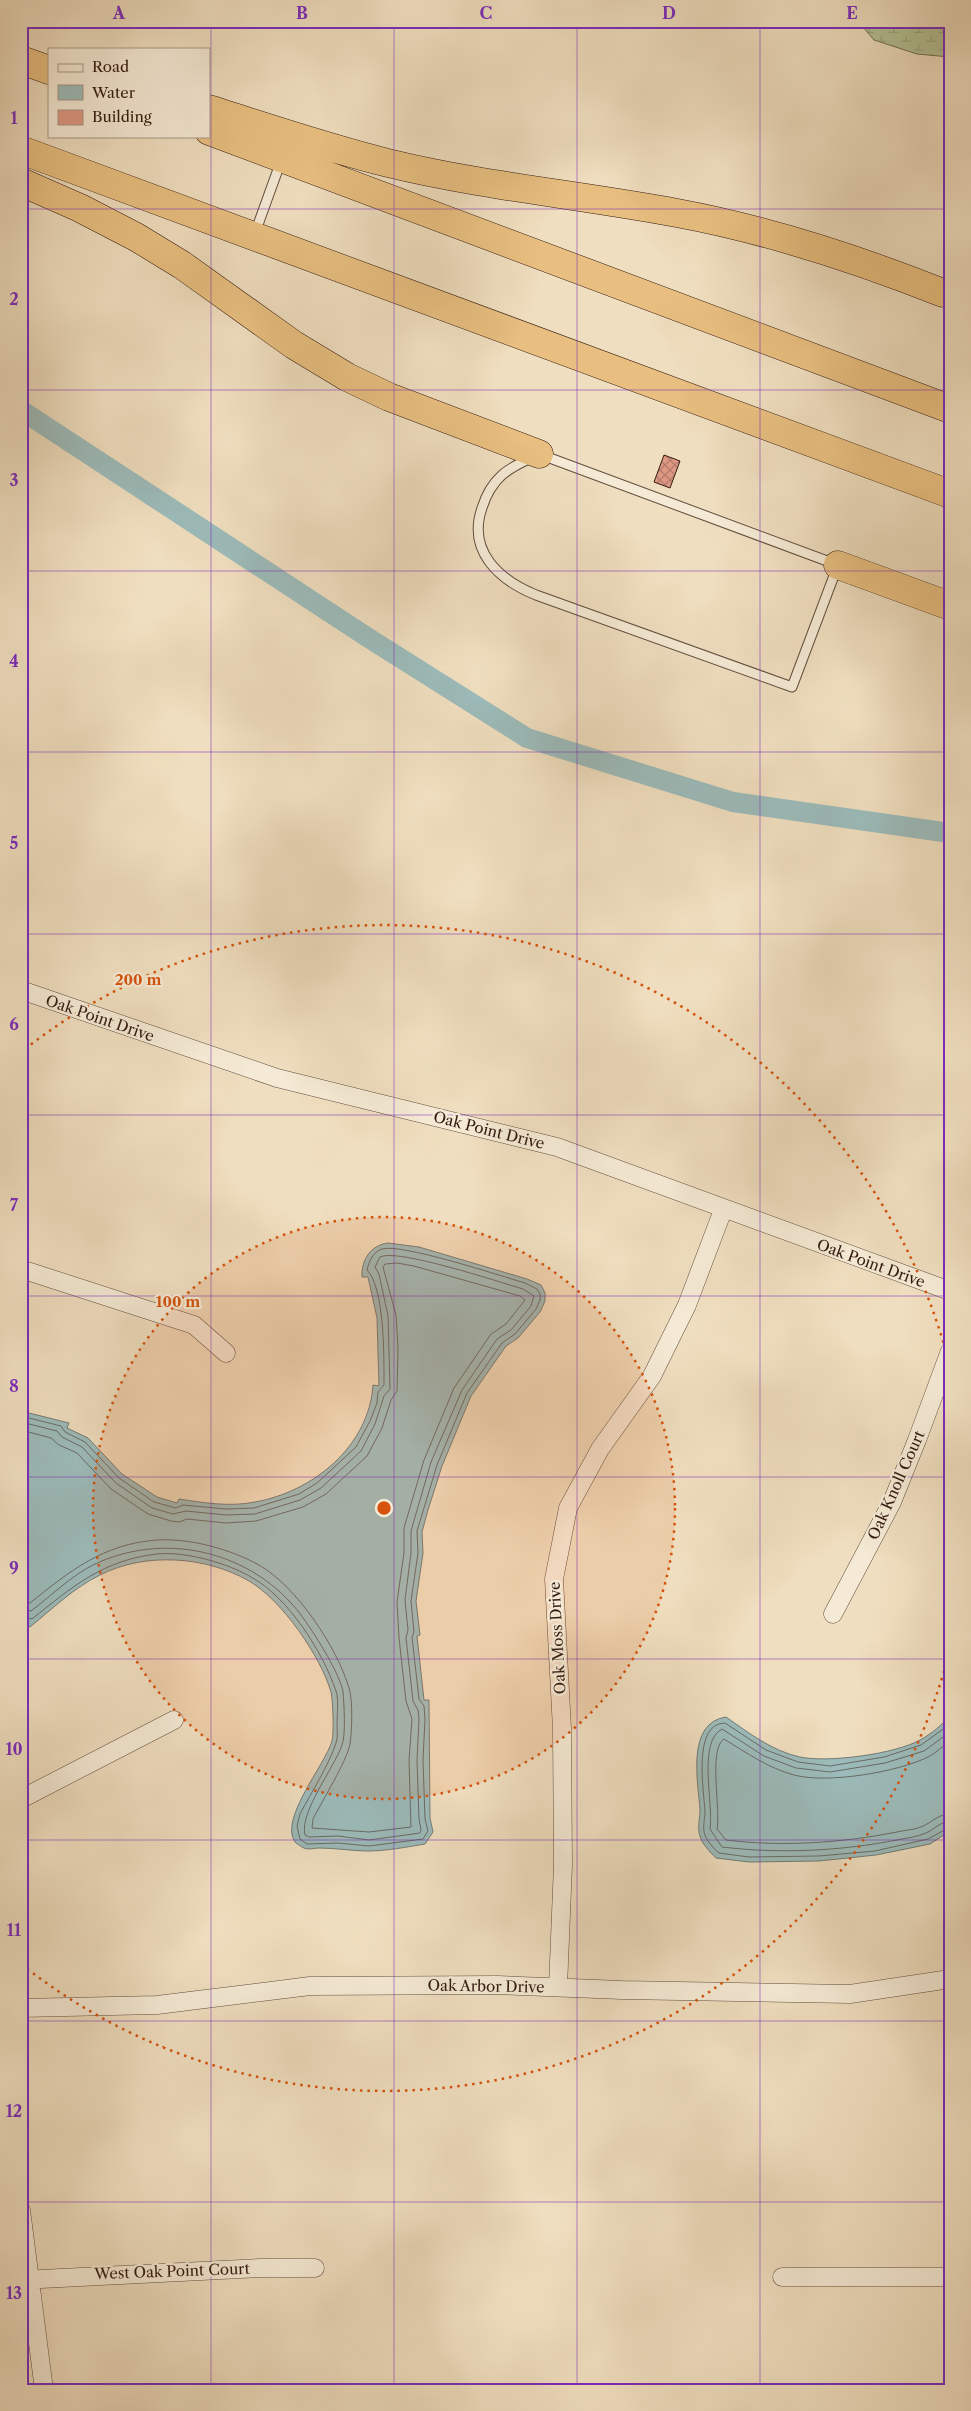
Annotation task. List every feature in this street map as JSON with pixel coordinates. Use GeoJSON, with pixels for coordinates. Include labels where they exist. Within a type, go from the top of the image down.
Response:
{"type":"FeatureCollection","features":[{"type":"Feature","properties":{"kind":"highway"},"geometry":{"type":"LineString","coordinates":[[21,48],[48,57]]}},
{"type":"Feature","properties":{"kind":"highway"},"geometry":{"type":"LineString","coordinates":[[21,60],[48,70]]}},
{"type":"Feature","properties":{"kind":"highway"},"geometry":{"type":"LineString","coordinates":[[210,108],[307,140],[388,163],[678,213],[779,236],[948,288]]}},
{"type":"Feature","properties":{"kind":"highway"},"geometry":{"type":"LineString","coordinates":[[210,131],[950,409]]}},
{"type":"Feature","properties":{"kind":"highway"},"geometry":{"type":"LineString","coordinates":[[21,150],[950,494]]}},
{"type":"Feature","properties":{"kind":"highway"},"geometry":{"type":"LineString","coordinates":[[21,182],[80,208],[136,237],[182,266],[294,345],[347,377],[389,397],[539,454]]}},
{"type":"Feature","properties":{"kind":"highway"},"geometry":{"type":"LineString","coordinates":[[838,565],[950,606]]}},
{"type":"Feature","properties":{"kind":"street","name":"Oak Point Drive"},"geometry":{"type":"LineString","coordinates":[[21,990],[277,1078],[557,1147],[723,1210],[950,1291]]}},
{"type":"Feature","properties":{"kind":"street","name":"Oak Moss Drive"},"geometry":{"type":"LineString","coordinates":[[558,1987],[563,1865],[562,1748],[554,1579],[568,1508],[600,1449],[652,1376],[687,1305],[723,1210]]}},
{"type":"Feature","properties":{"kind":"street"},"geometry":{"type":"LineString","coordinates":[[21,1269],[194,1325],[226,1353]]}},
{"type":"Feature","properties":{"kind":"street","name":"Oak Knoll Court"},"geometry":{"type":"LineString","coordinates":[[833,1614],[892,1502],[950,1351]]}},
{"type":"Feature","properties":{"kind":"street"},"geometry":{"type":"LineString","coordinates":[[21,1799],[174,1720]]}},
{"type":"Feature","properties":{"kind":"street","name":"Oak Arbor Drive"},"geometry":{"type":"LineString","coordinates":[[21,2008],[157,2005],[310,1986],[498,1985],[850,1994],[950,1979]]}},
{"type":"Feature","properties":{"kind":"street"},"geometry":{"type":"LineString","coordinates":[[21,2210],[26,2279],[44,2390]]}},
{"type":"Feature","properties":{"kind":"street","name":"West Oak Point Court"},"geometry":{"type":"LineString","coordinates":[[26,2279],[261,2268],[315,2268]]}},
{"type":"Feature","properties":{"kind":"street"},"geometry":{"type":"LineString","coordinates":[[782,2277],[950,2277]]}},
{"type":"Feature","properties":{"kind":"lane"},"geometry":{"type":"LineString","coordinates":[[254,236],[282,159]]}},
{"type":"Feature","properties":{"kind":"lane"},"geometry":{"type":"LineString","coordinates":[[539,454],[838,565],[792,687],[536,595],[511,583],[485,558],[478,538],[479,525],[488,493],[502,475],[539,454]]}},
{"type":"Feature","properties":{"kind":"green space"},"geometry":{"type":"Polygon","coordinates":[[[858,21],[950,21],[950,57],[917,54],[874,40],[858,21]]]}},
{"type":"Feature","properties":{"kind":"water"},"geometry":{"type":"Polygon","coordinates":[[[382,1244],[419,1247],[527,1279],[541,1285],[545,1293],[545,1301],[540,1312],[518,1338],[506,1346],[471,1396],[442,1466],[422,1532],[423,1553],[416,1601],[420,1635],[417,1636],[424,1700],[429,1700],[430,1818],[433,1832],[425,1844],[397,1849],[368,1851],[325,1848],[308,1849],[295,1842],[292,1832],[293,1820],[298,1806],[332,1741],[331,1692],[319,1663],[299,1630],[262,1590],[249,1581],[214,1566],[195,1562],[156,1560],[136,1563],[100,1575],[73,1592],[30,1627],[21,1620],[21,1411],[69,1423],[67,1428],[88,1438],[122,1474],[157,1497],[177,1503],[179,1499],[217,1504],[255,1502],[276,1497],[297,1488],[316,1477],[334,1463],[349,1447],[361,1428],[369,1407],[373,1385],[379,1386],[377,1318],[368,1277],[362,1277],[362,1271],[368,1254],[382,1244]]]}},
{"type":"Feature","properties":{"kind":"water"},"geometry":{"type":"Polygon","coordinates":[[[950,1716],[950,1831],[930,1844],[876,1855],[819,1861],[749,1862],[716,1858],[702,1842],[699,1830],[700,1810],[697,1755],[705,1730],[713,1722],[726,1717],[761,1741],[780,1750],[800,1757],[827,1759],[861,1756],[909,1745],[928,1735],[950,1716]]]}},
{"type":"Feature","properties":{"kind":"building"},"geometry":{"type":"Polygon","coordinates":[[[664,455],[680,461],[670,488],[654,482],[664,455]]]}},
{"type":"Feature","properties":{"kind":"waterway"},"geometry":{"type":"LineString","coordinates":[[21,410],[367,637],[527,738],[733,802],[950,833]]}}]}
